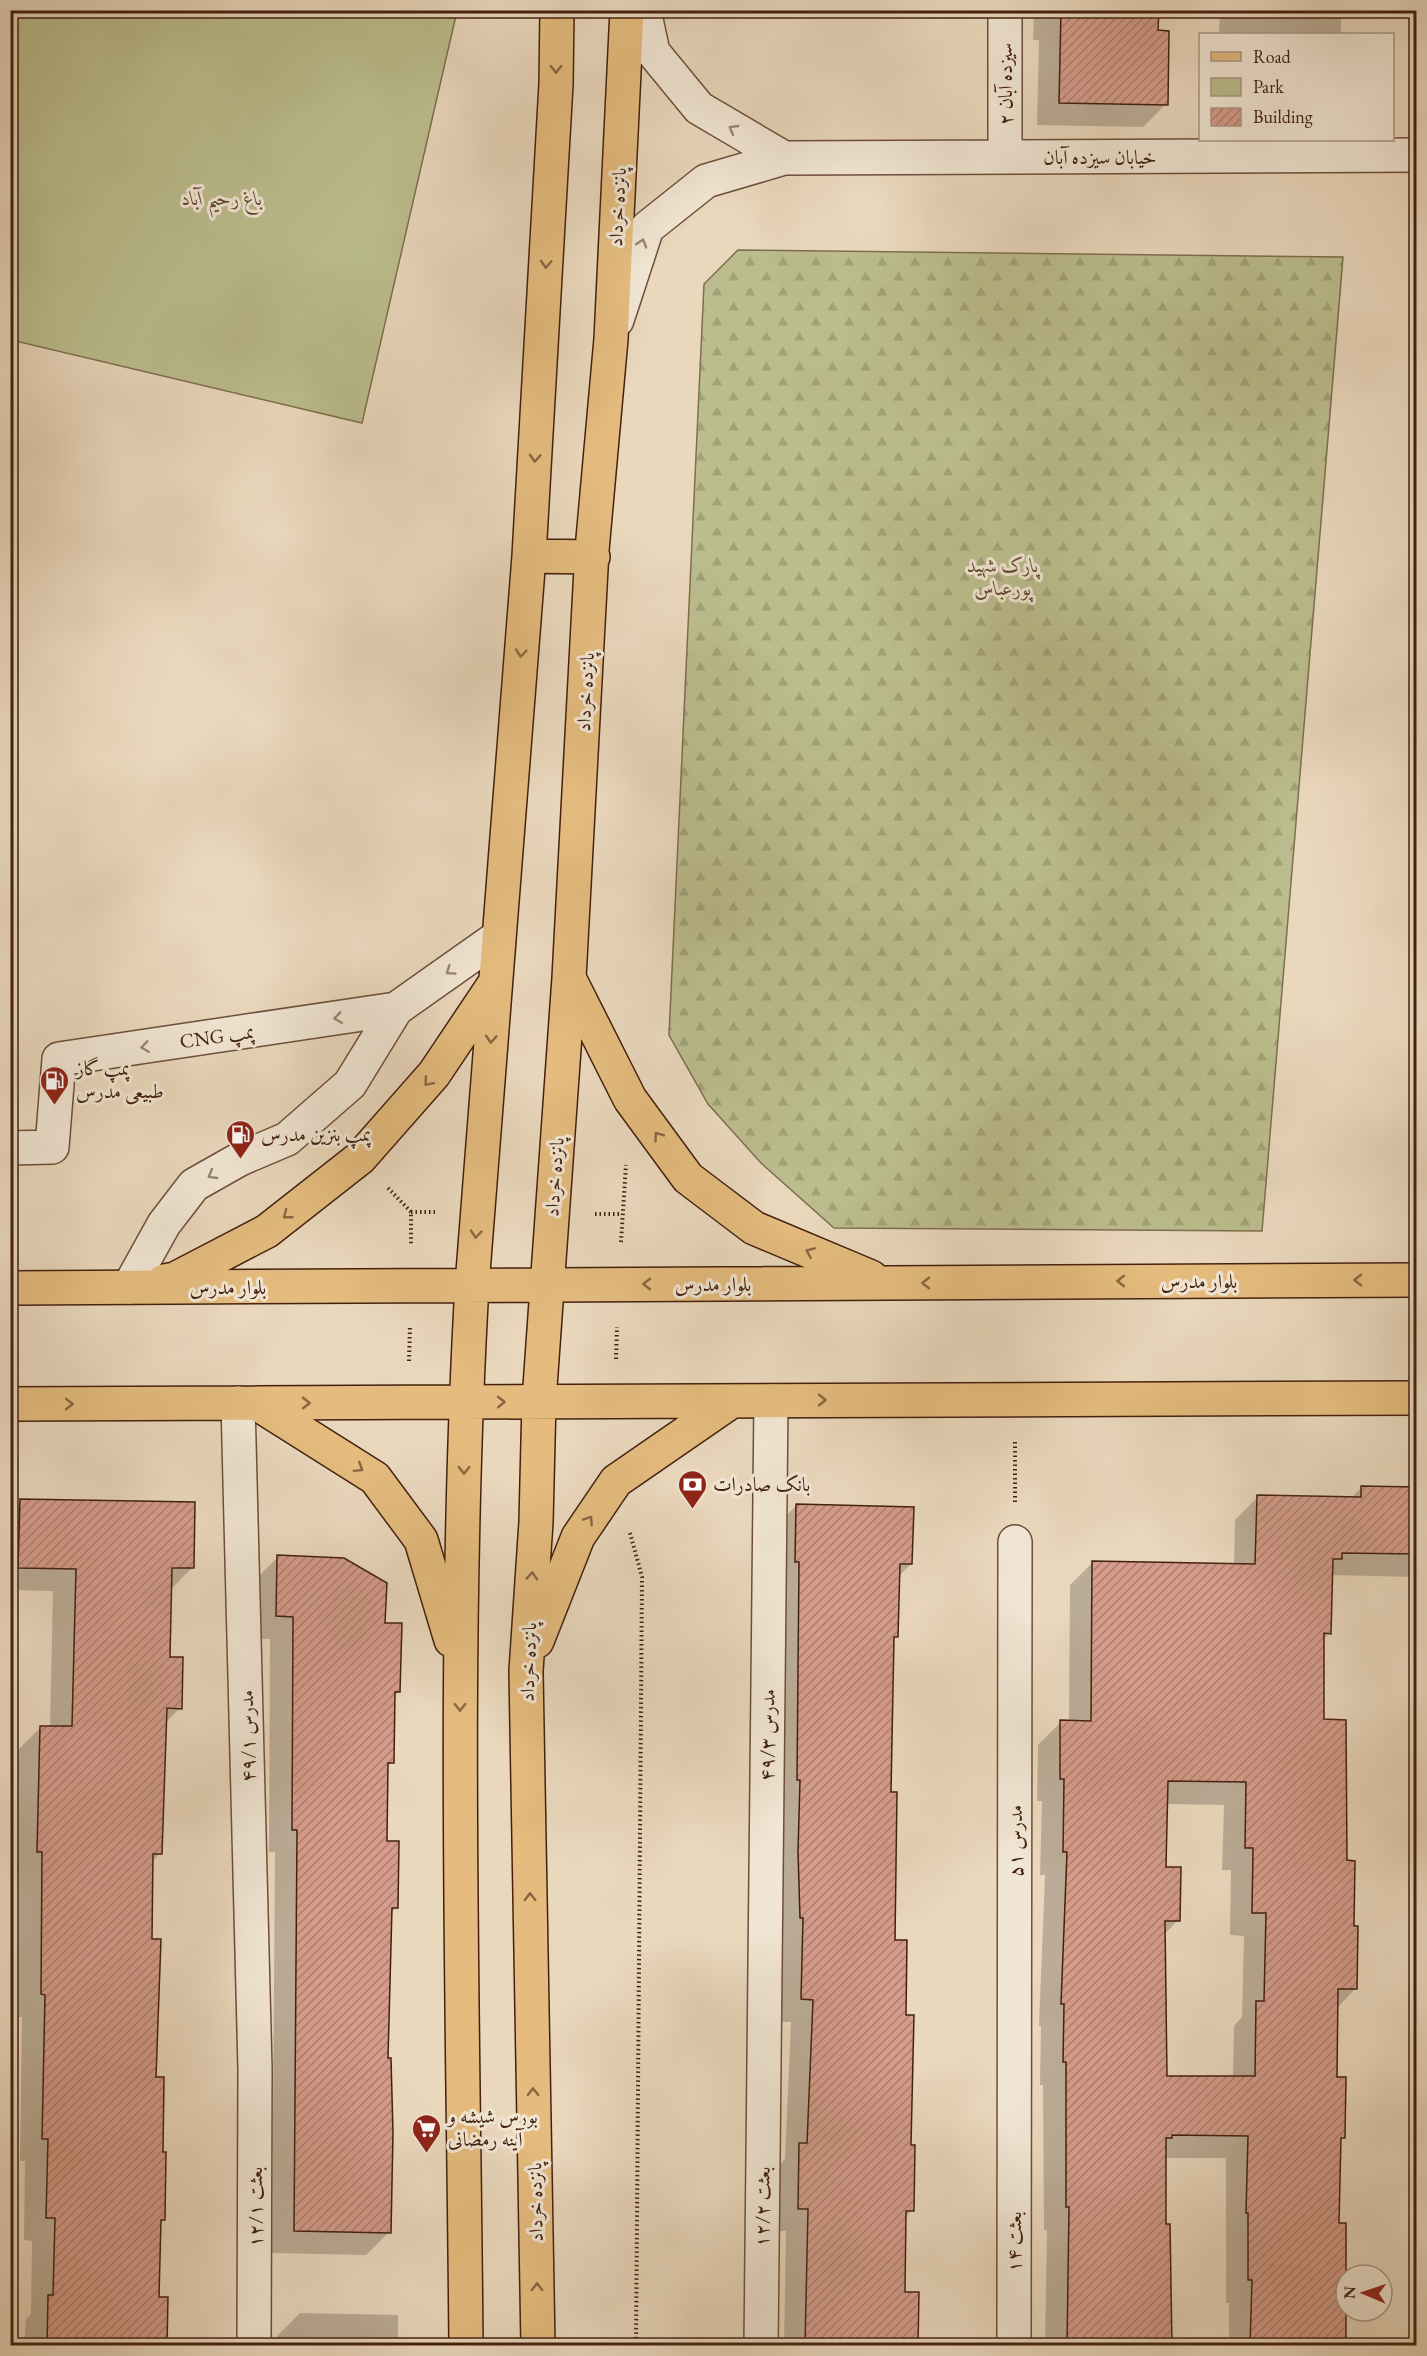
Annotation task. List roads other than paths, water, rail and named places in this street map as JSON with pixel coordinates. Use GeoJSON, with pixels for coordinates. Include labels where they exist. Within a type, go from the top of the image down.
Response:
{"type":"FeatureCollection","features":[{"type":"Feature","properties":{"kind":"main road"},"geometry":{"type":"LineString","coordinates":[[466,2346],[460,1670],[465,1402],[498,937],[529,556],[556,84],[557,10]]}},
{"type":"Feature","properties":{"kind":"main road","name":"پانزده خرداد"},"geometry":{"type":"LineString","coordinates":[[538,2346],[526,1671],[536,1522],[539,1401],[568,978],[593,557],[611,339],[627,10]]}},
{"type":"Feature","properties":{"kind":"main road"},"geometry":{"type":"LineString","coordinates":[[529,556],[593,557]]}},
{"type":"Feature","properties":{"kind":"main road"},"geometry":{"type":"LineString","coordinates":[[568,978],[630,1099],[688,1178],[754,1228],[883,1283]]}},
{"type":"Feature","properties":{"kind":"main road"},"geometry":{"type":"LineString","coordinates":[[133,1287],[175,1279],[267,1231],[360,1158],[434,1074],[496,981]]}},
{"type":"Feature","properties":{"kind":"main road","name":"بلوار مدرس"},"geometry":{"type":"LineString","coordinates":[[10,1288],[1416,1280]]}},
{"type":"Feature","properties":{"kind":"main road"},"geometry":{"type":"LineString","coordinates":[[10,1404],[1416,1398]]}},
{"type":"Feature","properties":{"kind":"main road"},"geometry":{"type":"LineString","coordinates":[[526,1671],[578,1537],[616,1481],[732,1401]]}},
{"type":"Feature","properties":{"kind":"main road"},"geometry":{"type":"LineString","coordinates":[[247,1403],[375,1478],[420,1540],[460,1670]]}},
{"type":"Feature","properties":{"kind":"street"},"geometry":{"type":"LineString","coordinates":[[644,10],[653,52],[699,108],[784,159]]}},
{"type":"Feature","properties":{"kind":"street","name":"سیزده آبان ۲"},"geometry":{"type":"LineString","coordinates":[[1005,10],[1005,158]]}},
{"type":"Feature","properties":{"kind":"street","name":"خیابان سیزده آبان"},"geometry":{"type":"LineString","coordinates":[[611,339],[646,228],[706,181],[784,159],[1416,155]]}},
{"type":"Feature","properties":{"kind":"street"},"geometry":{"type":"LineString","coordinates":[[133,1287],[164,1224],[194,1185],[240,1159],[287,1139],[350,1084],[396,1009],[498,937]]}},
{"type":"Feature","properties":{"kind":"street","name":"CNG پمپ"},"geometry":{"type":"LineString","coordinates":[[10,1148],[52,1147],[59,1059],[396,1009]]}},
{"type":"Feature","properties":{"kind":"street","name":"مدرس ۴۹/۳"},"geometry":{"type":"LineString","coordinates":[[764,2070],[771,1401]]}},
{"type":"Feature","properties":{"kind":"street","name":"مدرس ۴۹/۱"},"geometry":{"type":"LineString","coordinates":[[247,1403],[255,2069]]}},
{"type":"Feature","properties":{"kind":"street","name":"مدرس ۵۱"},"geometry":{"type":"LineString","coordinates":[[1014,2139],[1015,1542]]}},
{"type":"Feature","properties":{"kind":"street","name":"بعثت ۱۲/۱"},"geometry":{"type":"LineString","coordinates":[[254,2346],[255,2069]]}},
{"type":"Feature","properties":{"kind":"street","name":"بعثت ۱۲/۲"},"geometry":{"type":"LineString","coordinates":[[761,2346],[764,2070]]}},
{"type":"Feature","properties":{"kind":"street","name":"بعثت ۱۴"},"geometry":{"type":"LineString","coordinates":[[1014,2139],[1014,2346]]}},
{"type":"Feature","properties":{"kind":"place","name":"پمپ گاز طبیعی مدرس"},"geometry":{"type":"Point","coordinates":[55,1106]}},
{"type":"Feature","properties":{"kind":"place","name":"پمپ بنزین مدرس"},"geometry":{"type":"Point","coordinates":[240,1160]}},
{"type":"Feature","properties":{"kind":"place","name":"بانک صادرات"},"geometry":{"type":"Point","coordinates":[692,1510]}},
{"type":"Feature","properties":{"kind":"place","name":"بورس شیشه و آینه رمضانی"},"geometry":{"type":"Point","coordinates":[427,2154]}},
{"type":"Feature","properties":{"kind":"park label","name":"باغ رحیم آباد"},"geometry":{"type":"Point","coordinates":[222,198]}},
{"type":"Feature","properties":{"kind":"park label","name":"پارک شهید پورعباس"},"geometry":{"type":"Point","coordinates":[1003,576]}}]}
